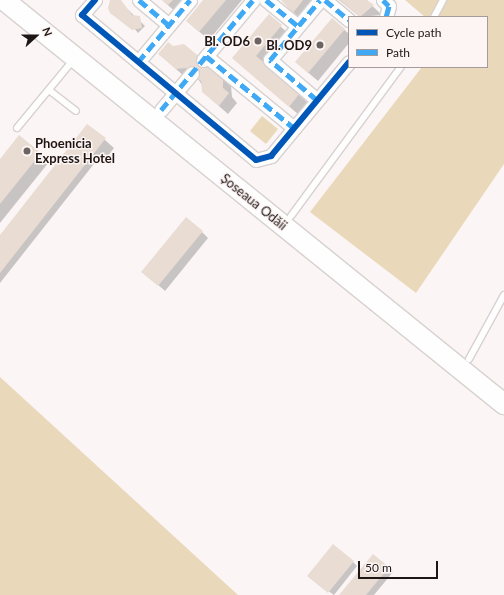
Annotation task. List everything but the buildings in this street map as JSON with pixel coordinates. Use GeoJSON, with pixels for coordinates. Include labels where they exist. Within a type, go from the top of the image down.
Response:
{"type":"FeatureCollection","features":[{"type":"Feature","properties":{"kind":"main road","name":"Șoseaua Odăii"},"geometry":{"type":"LineString","coordinates":[[4,0],[504,404]]}},
{"type":"Feature","properties":{"kind":"main road","name":"Șoseaua Odăii"},"geometry":{"type":"LineString","coordinates":[[25,0],[504,387]]}},
{"type":"Feature","properties":{"kind":"street"},"geometry":{"type":"LineString","coordinates":[[95,0],[82,15],[256,160],[271,156],[348,63]]}},
{"type":"Feature","properties":{"kind":"street"},"geometry":{"type":"LineString","coordinates":[[139,0],[169,25]]}},
{"type":"Feature","properties":{"kind":"street"},"geometry":{"type":"LineString","coordinates":[[138,62],[190,0]]}},
{"type":"Feature","properties":{"kind":"street"},"geometry":{"type":"LineString","coordinates":[[253,0],[205,58],[294,128]]}},
{"type":"Feature","properties":{"kind":"street"},"geometry":{"type":"LineString","coordinates":[[266,0],[298,26]]}},
{"type":"Feature","properties":{"kind":"street"},"geometry":{"type":"LineString","coordinates":[[317,100],[270,60],[320,0]]}},
{"type":"Feature","properties":{"kind":"street"},"geometry":{"type":"LineString","coordinates":[[325,0],[348,19]]}},
{"type":"Feature","properties":{"kind":"street"},"geometry":{"type":"LineString","coordinates":[[383,0],[389,6],[386,16]]}},
{"type":"Feature","properties":{"kind":"street"},"geometry":{"type":"LineString","coordinates":[[161,110],[192,73]]}},
{"type":"Feature","properties":{"kind":"lane"},"geometry":{"type":"LineString","coordinates":[[434,16],[441,1]]}},
{"type":"Feature","properties":{"kind":"lane"},"geometry":{"type":"LineString","coordinates":[[17,128],[75,58]]}},
{"type":"Feature","properties":{"kind":"lane"},"geometry":{"type":"LineString","coordinates":[[291,216],[401,68]]}},
{"type":"Feature","properties":{"kind":"lane"},"geometry":{"type":"LineString","coordinates":[[49,90],[76,111]]}},
{"type":"Feature","properties":{"kind":"lane"},"geometry":{"type":"LineString","coordinates":[[469,358],[504,295]]}},
{"type":"Feature","properties":{"kind":"shaded area"},"geometry":{"type":"Polygon","coordinates":[[[405,0],[504,0],[504,164],[416,293],[310,212],[421,68],[488,68],[488,16],[424,16],[405,0]]]}},
{"type":"Feature","properties":{"kind":"shaded area"},"geometry":{"type":"Polygon","coordinates":[[[262,116],[278,129],[266,144],[250,131],[262,116]]]}},
{"type":"Feature","properties":{"kind":"shaded area"},"geometry":{"type":"Polygon","coordinates":[[[0,377],[238,595],[0,595],[0,377]]]}},
{"type":"Feature","properties":{"kind":"marked path"},"geometry":{"type":"LineString","coordinates":[[139,0],[169,25]]}},
{"type":"Feature","properties":{"kind":"marked path"},"geometry":{"type":"LineString","coordinates":[[138,62],[190,0]]}},
{"type":"Feature","properties":{"kind":"marked path"},"geometry":{"type":"LineString","coordinates":[[161,110],[253,0]]}},
{"type":"Feature","properties":{"kind":"marked path"},"geometry":{"type":"LineString","coordinates":[[266,0],[298,26]]}},
{"type":"Feature","properties":{"kind":"marked path"},"geometry":{"type":"LineString","coordinates":[[317,100],[270,60],[320,0]]}},
{"type":"Feature","properties":{"kind":"marked path"},"geometry":{"type":"LineString","coordinates":[[325,0],[348,19]]}},
{"type":"Feature","properties":{"kind":"marked path"},"geometry":{"type":"LineString","coordinates":[[383,0],[389,6],[386,16]]}},
{"type":"Feature","properties":{"kind":"marked path"},"geometry":{"type":"LineString","coordinates":[[206,56],[294,128]]}},
{"type":"Feature","properties":{"kind":"cycle path"},"geometry":{"type":"LineString","coordinates":[[95,0],[82,15],[256,160],[271,156],[348,63]]}},
{"type":"Feature","properties":{"kind":"place","name":"Bl. OD6"},"geometry":{"type":"Point","coordinates":[258,41]}},
{"type":"Feature","properties":{"kind":"place","name":"Bl. OD9"},"geometry":{"type":"Point","coordinates":[320,45]}},
{"type":"Feature","properties":{"kind":"place","name":"Phoenicia Express Hotel"},"geometry":{"type":"Point","coordinates":[27,151]}}]}
